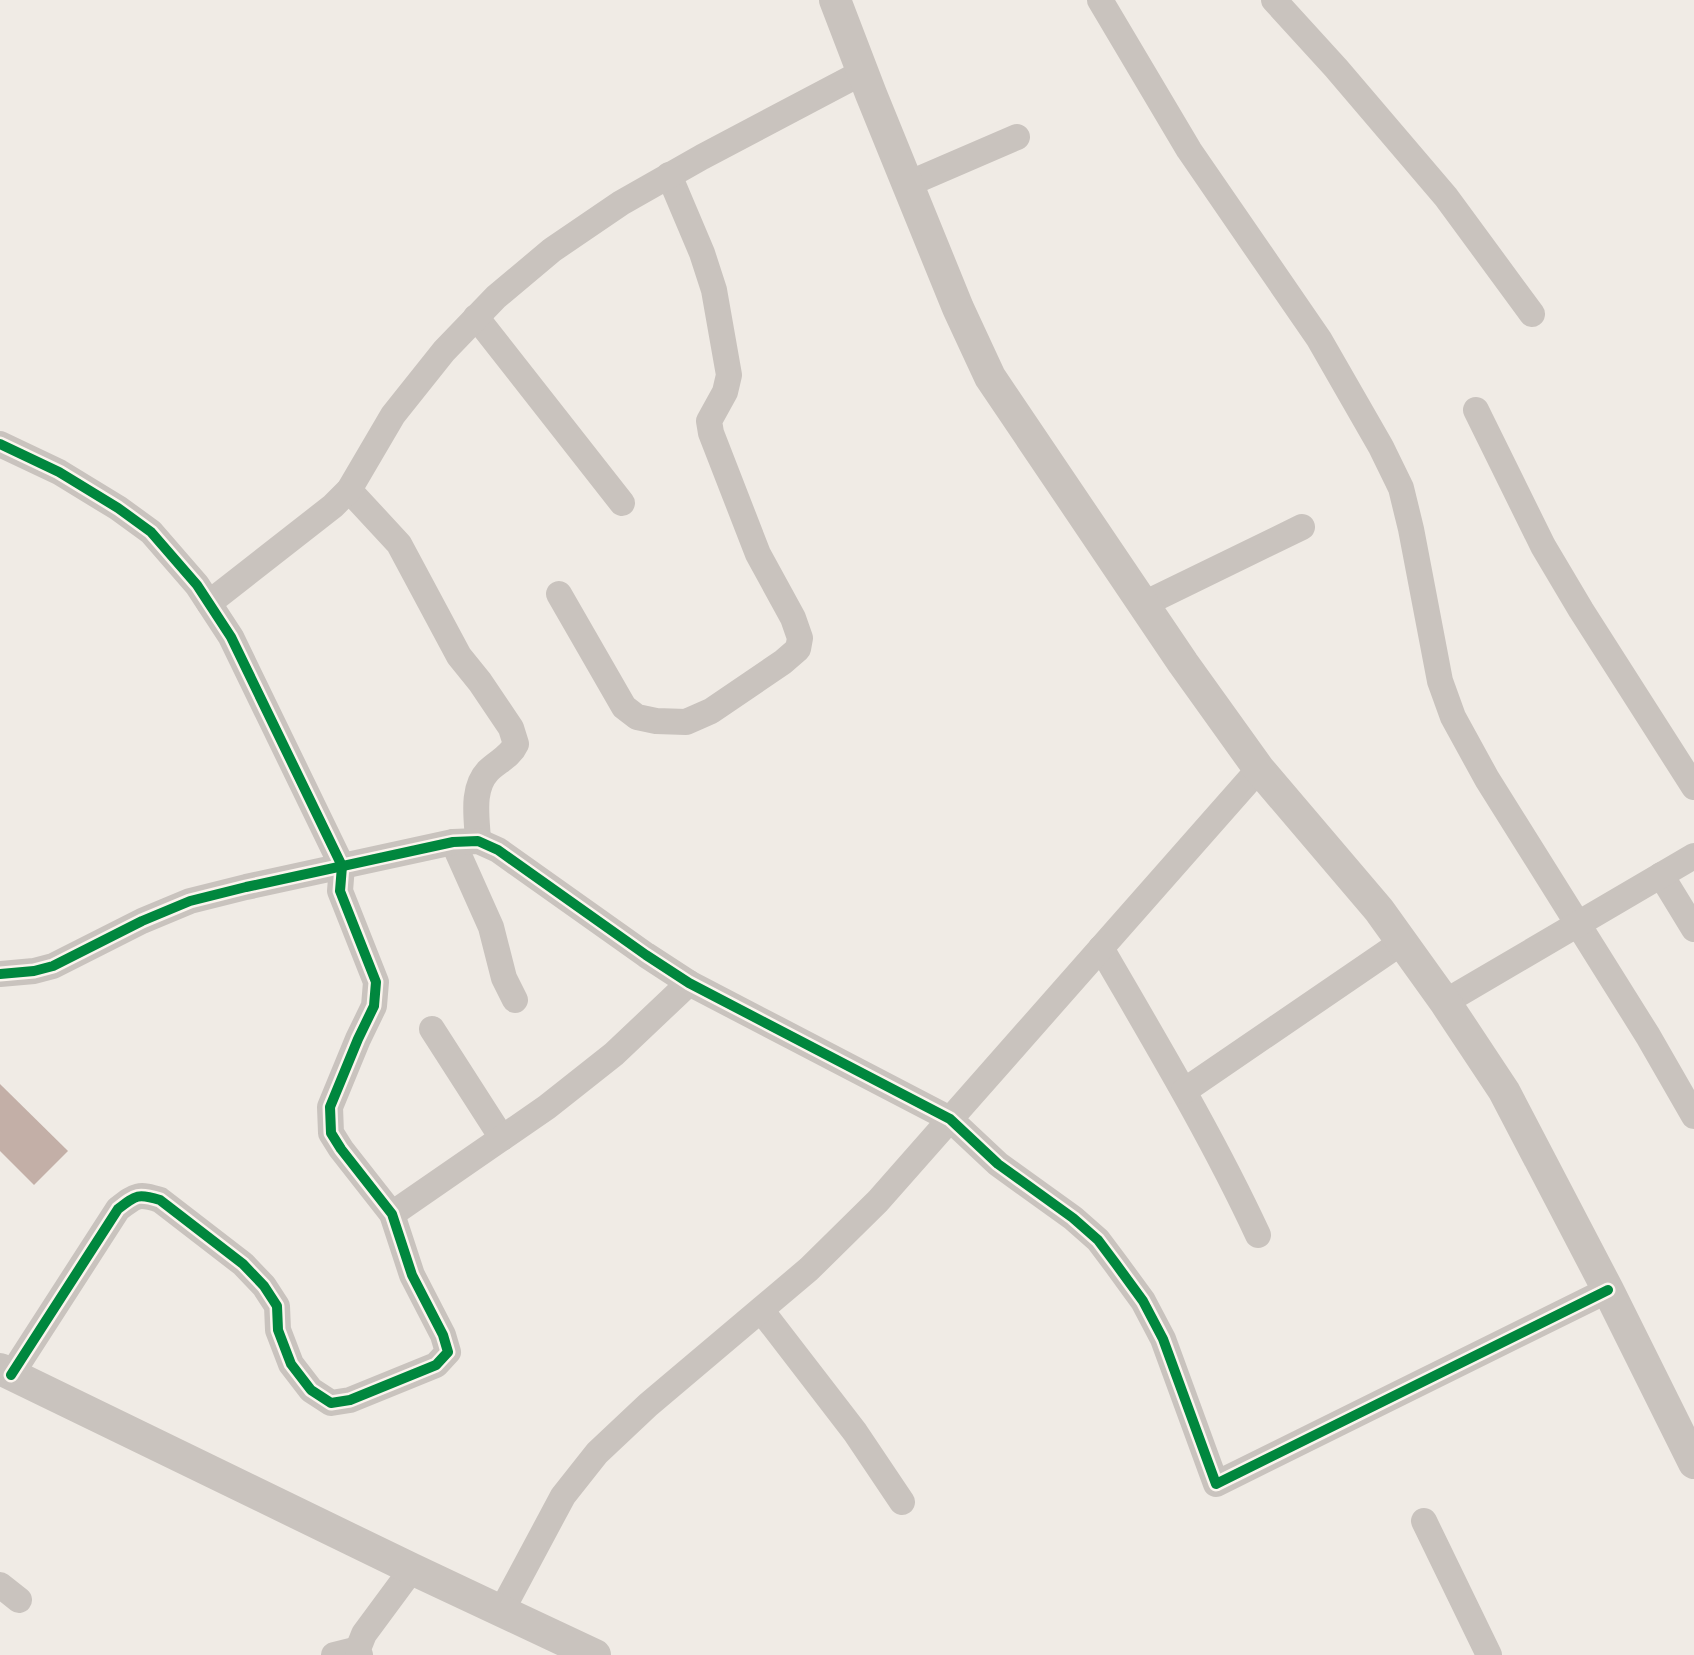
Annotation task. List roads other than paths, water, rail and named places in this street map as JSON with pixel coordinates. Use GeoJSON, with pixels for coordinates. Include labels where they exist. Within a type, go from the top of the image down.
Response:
{"type":"FeatureCollection","features":[{"type":"Feature","properties":{"kind":"street"},"geometry":{"type":"LineString","coordinates":[[835,0],[958,308],[990,377],[1259,769],[1379,910],[1504,1091],[1694,1463]]}},
{"type":"Feature","properties":{"kind":"street"},"geometry":{"type":"LineString","coordinates":[[1100,0],[1189,150],[1319,339],[1381,447],[1401,488],[1440,681],[1453,717],[1487,779],[1694,1116]]}},
{"type":"Feature","properties":{"kind":"street"},"geometry":{"type":"LineString","coordinates":[[1274,0],[1446,197],[1532,314]]}},
{"type":"Feature","properties":{"kind":"street"},"geometry":{"type":"LineString","coordinates":[[209,603],[312,523],[349,490],[393,415],[444,351],[496,297],[552,250],[669,175],[863,72]]}},
{"type":"Feature","properties":{"kind":"street"},"geometry":{"type":"LineString","coordinates":[[908,184],[1017,137]]}},
{"type":"Feature","properties":{"kind":"street"},"geometry":{"type":"LineString","coordinates":[[559,594],[624,707],[637,717],[686,722],[711,711],[798,649],[800,638],[793,618],[758,554],[711,433],[709,421],[725,392],[729,375],[714,290],[669,175]]}},
{"type":"Feature","properties":{"kind":"street"},"geometry":{"type":"LineString","coordinates":[[476,317],[622,503]]}},
{"type":"Feature","properties":{"kind":"street"},"geometry":{"type":"LineString","coordinates":[[1476,410],[1543,546],[1694,787]]}},
{"type":"Feature","properties":{"kind":"street"},"geometry":{"type":"LineString","coordinates":[[0,444],[59,472],[151,532],[197,585],[231,637],[258,690],[342,866],[340,891],[376,982],[374,1006],[330,1107],[331,1133],[392,1214],[412,1275],[443,1335],[448,1352],[436,1365],[350,1400],[331,1403],[311,1390],[291,1364],[278,1330],[277,1306],[264,1286],[243,1264],[160,1200],[134,1196],[118,1209],[5,1372],[595,1655]]}},
{"type":"Feature","properties":{"kind":"street"},"geometry":{"type":"LineString","coordinates":[[349,490],[399,544],[459,656],[511,728],[516,744],[512,752],[480,780],[465,842],[504,978],[515,1000]]}},
{"type":"Feature","properties":{"kind":"street"},"geometry":{"type":"LineString","coordinates":[[1144,604],[1302,527]]}},
{"type":"Feature","properties":{"kind":"street"},"geometry":{"type":"LineString","coordinates":[[502,1610],[563,1496],[597,1453],[648,1405],[809,1269],[878,1201],[1259,769]]}},
{"type":"Feature","properties":{"kind":"street"},"geometry":{"type":"LineString","coordinates":[[0,974],[53,966],[142,921],[190,901],[465,842],[498,850],[689,983],[950,1119],[998,1164],[1098,1240],[1143,1301],[1163,1339],[1216,1484],[1608,1290]]}},
{"type":"Feature","properties":{"kind":"street"},"geometry":{"type":"LineString","coordinates":[[1445,1002],[1694,856]]}},
{"type":"Feature","properties":{"kind":"street"},"geometry":{"type":"LineString","coordinates":[[1661,875],[1694,929]]}},
{"type":"Feature","properties":{"kind":"street"},"geometry":{"type":"LineString","coordinates":[[1184,1091],[1402,942]]}},
{"type":"Feature","properties":{"kind":"street"},"geometry":{"type":"LineString","coordinates":[[1101,948],[1184,1091],[1258,1235]]}},
{"type":"Feature","properties":{"kind":"street"},"geometry":{"type":"LineString","coordinates":[[392,1214],[547,1107],[614,1054],[689,983]]}},
{"type":"Feature","properties":{"kind":"street"},"geometry":{"type":"LineString","coordinates":[[432,1029],[502,1138]]}},
{"type":"Feature","properties":{"kind":"street"},"geometry":{"type":"LineString","coordinates":[[761,1310],[855,1432],[902,1502]]}},
{"type":"Feature","properties":{"kind":"street"},"geometry":{"type":"LineString","coordinates":[[1424,1521],[1489,1655]]}},
{"type":"Feature","properties":{"kind":"street"},"geometry":{"type":"LineString","coordinates":[[351,1653],[412,1569]]}}]}
